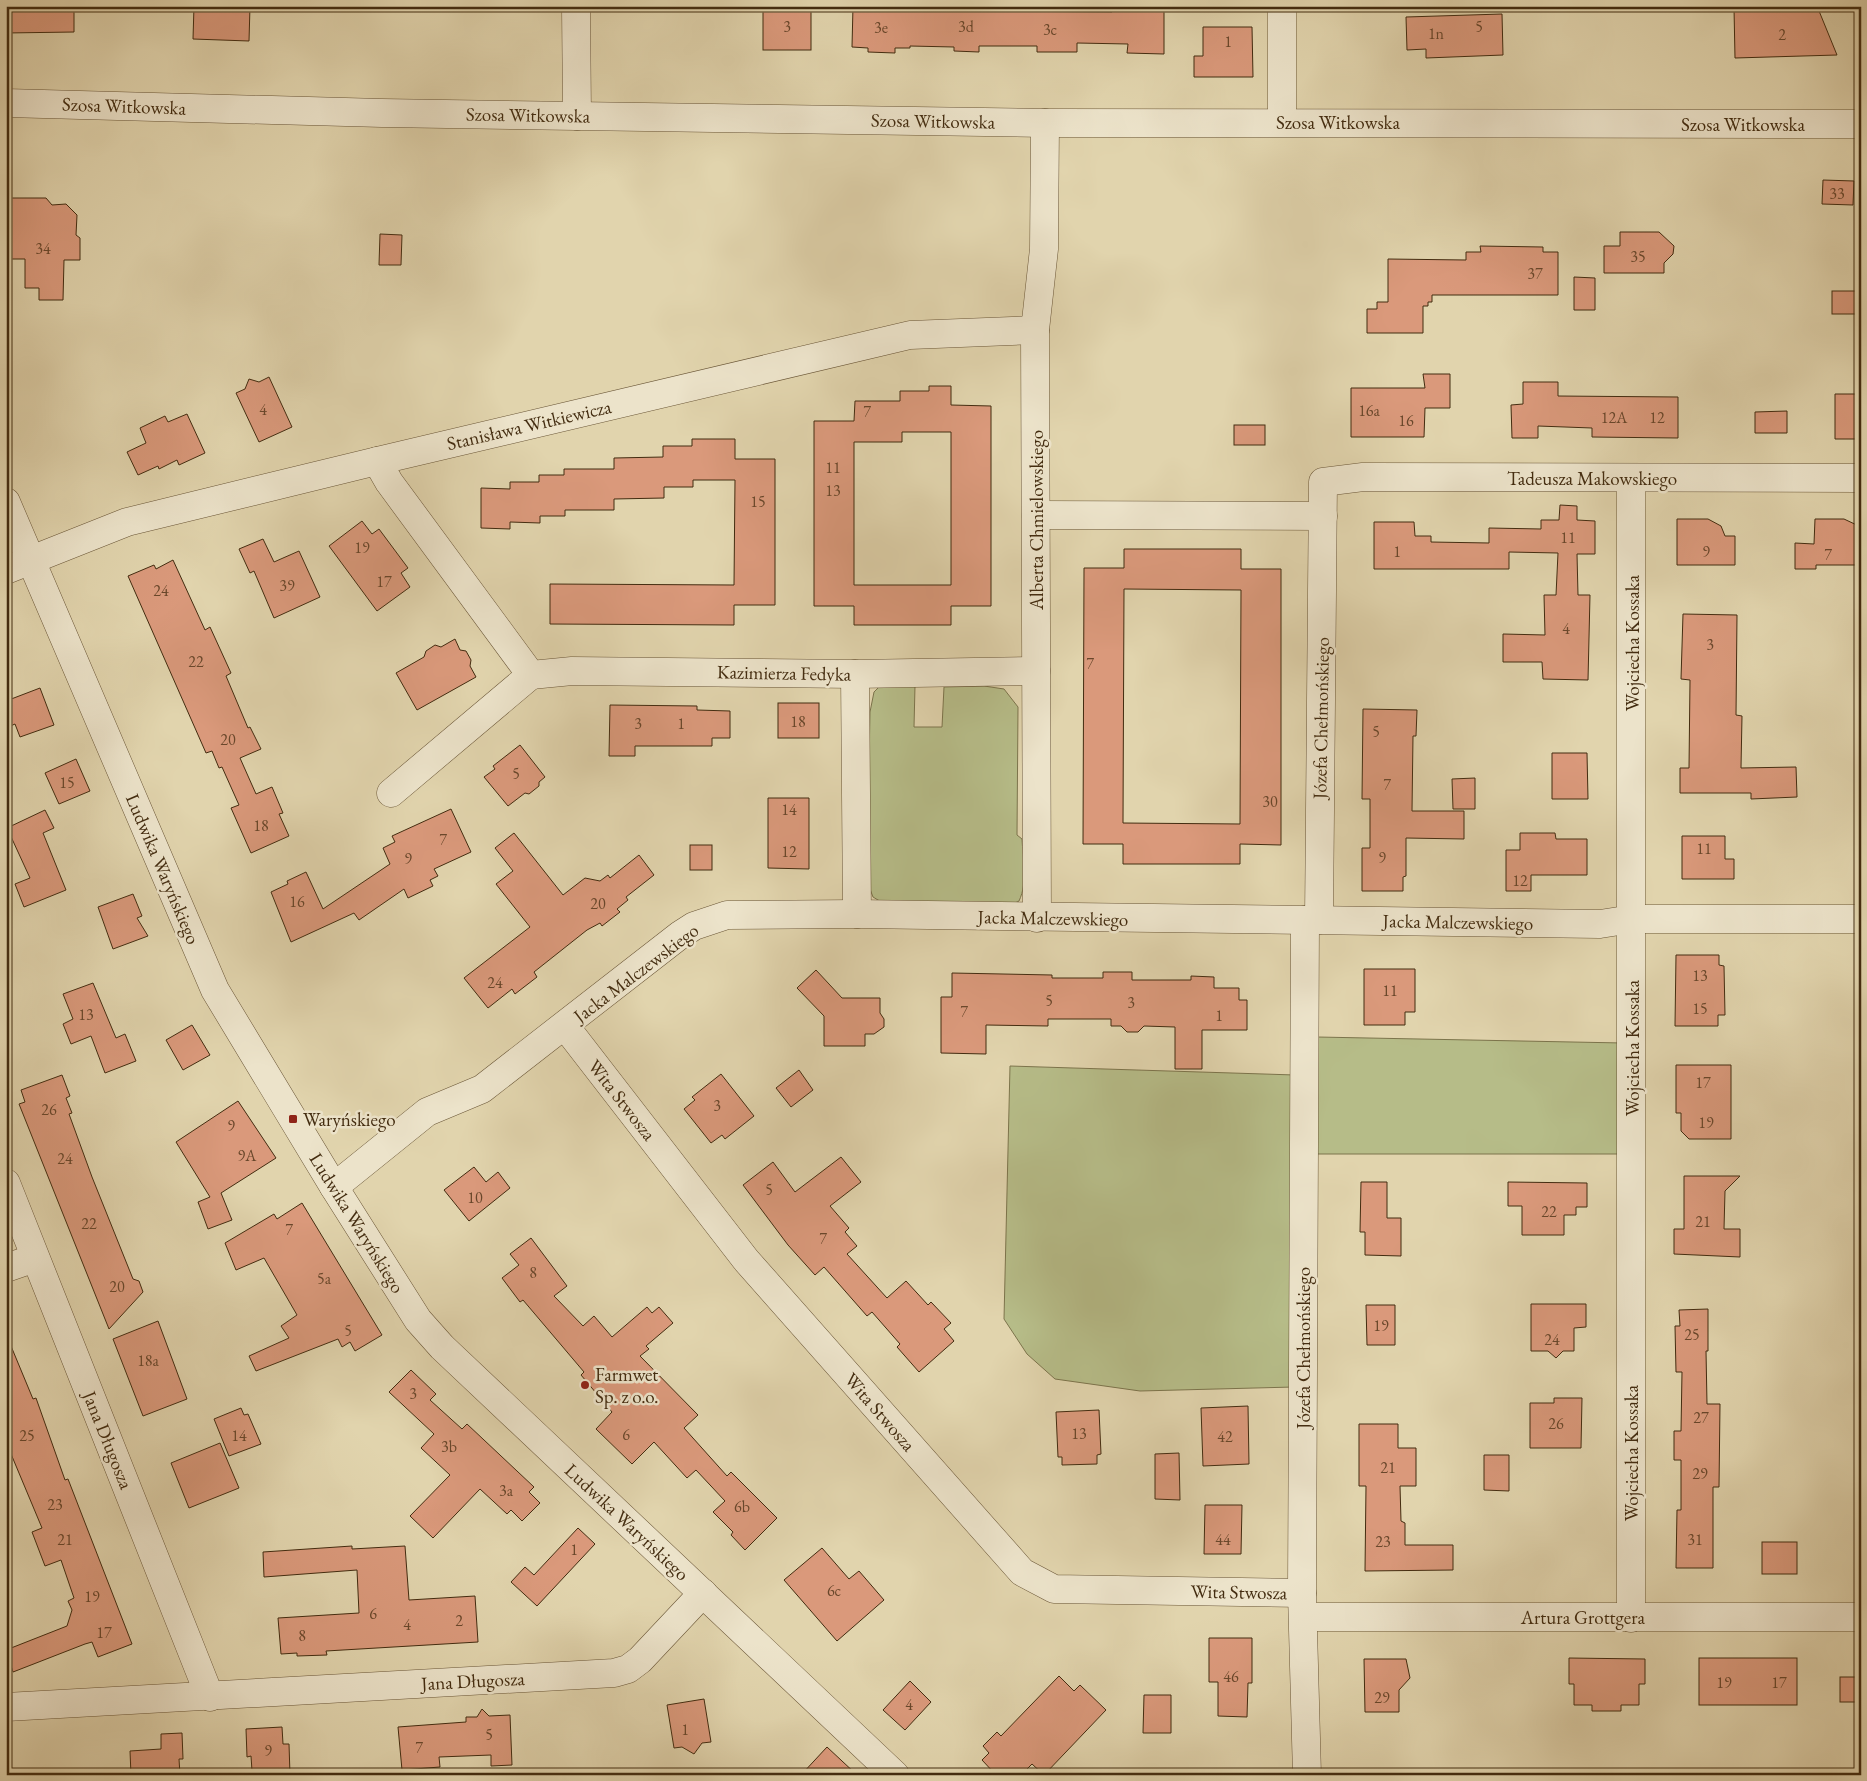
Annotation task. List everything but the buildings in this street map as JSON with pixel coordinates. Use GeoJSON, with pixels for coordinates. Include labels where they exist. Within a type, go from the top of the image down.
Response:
{"type":"FeatureCollection","features":[{"type":"Feature","properties":{"kind":"street"},"geometry":{"type":"LineString","coordinates":[[576,6],[577,116]]}},
{"type":"Feature","properties":{"kind":"street"},"geometry":{"type":"LineString","coordinates":[[1282,6],[1282,122]]}},
{"type":"Feature","properties":{"kind":"street","name":"Szosa Witkowska"},"geometry":{"type":"LineString","coordinates":[[6,103],[577,116],[1045,123],[1861,124]]}},
{"type":"Feature","properties":{"kind":"street","name":"Alberta Chmielowskiego"},"geometry":{"type":"LineString","coordinates":[[1037,918],[1035,330],[1044,249],[1045,123]]}},
{"type":"Feature","properties":{"kind":"street","name":"Stanisława Witkiewicza"},"geometry":{"type":"LineString","coordinates":[[19,565],[127,522],[910,335],[1035,330]]}},
{"type":"Feature","properties":{"kind":"street"},"geometry":{"type":"LineString","coordinates":[[377,461],[389,482],[531,675],[392,793]]}},
{"type":"Feature","properties":{"kind":"street","name":"Tadeusza Makowskiego"},"geometry":{"type":"LineString","coordinates":[[1323,482],[1363,477],[1861,478]]}},
{"type":"Feature","properties":{"kind":"street","name":"Wojciecha Kossaka"},"geometry":{"type":"LineString","coordinates":[[1631,1618],[1632,478]]}},
{"type":"Feature","properties":{"kind":"street","name":"Józefa Chełmońskiego"},"geometry":{"type":"LineString","coordinates":[[1307,1775],[1303,1605],[1312,920],[1323,482]]}},
{"type":"Feature","properties":{"kind":"street","name":"Ludwika Waryńskiego"},"geometry":{"type":"LineString","coordinates":[[6,502],[19,565],[214,990],[334,1187],[418,1320],[442,1347],[895,1775]]}},
{"type":"Feature","properties":{"kind":"street"},"geometry":{"type":"LineString","coordinates":[[1036,515],[1323,516]]}},
{"type":"Feature","properties":{"kind":"street","name":"Kazimierza Fedyka"},"geometry":{"type":"LineString","coordinates":[[531,675],[572,671],[855,674],[1036,671]]}},
{"type":"Feature","properties":{"kind":"street"},"geometry":{"type":"LineString","coordinates":[[855,674],[857,914]]}},
{"type":"Feature","properties":{"kind":"street","name":"Jacka Malczewskiego"},"geometry":{"type":"LineString","coordinates":[[334,1187],[427,1112],[482,1090],[680,935],[709,920],[727,915],[857,914],[1037,918],[1600,924],[1632,919],[1861,919]]}},
{"type":"Feature","properties":{"kind":"street","name":"Wita Stwosza"},"geometry":{"type":"LineString","coordinates":[[565,1026],[746,1260],[1022,1572],[1054,1589],[1303,1605]]}},
{"type":"Feature","properties":{"kind":"street","name":"Jana Długosza"},"geometry":{"type":"LineString","coordinates":[[6,1183],[210,1696]]}},
{"type":"Feature","properties":{"kind":"street"},"geometry":{"type":"LineString","coordinates":[[6,1268],[35,1258]]}},
{"type":"Feature","properties":{"kind":"street","name":"Jana Długosza"},"geometry":{"type":"LineString","coordinates":[[6,1707],[614,1673],[628,1669],[640,1660],[703,1593]]}},
{"type":"Feature","properties":{"kind":"street","name":"Artura Grottgera"},"geometry":{"type":"LineString","coordinates":[[1303,1605],[1631,1618],[1861,1617]]}},
{"type":"Feature","properties":{"kind":"green space"},"geometry":{"type":"Polygon","coordinates":[[[884,682],[915,686],[914,727],[942,727],[944,687],[984,686],[1004,689],[1018,707],[1017,835],[1022,839],[1024,870],[1022,894],[1019,901],[1007,907],[888,906],[873,897],[867,881],[870,712],[874,692],[884,682]]]}},
{"type":"Feature","properties":{"kind":"green space"},"geometry":{"type":"Polygon","coordinates":[[[1317,1037],[1623,1043],[1622,1154],[1317,1154],[1317,1037]]]}},
{"type":"Feature","properties":{"kind":"green space"},"geometry":{"type":"Polygon","coordinates":[[[1010,1066],[1295,1075],[1294,1387],[1140,1391],[1055,1379],[1027,1354],[1004,1319],[1010,1066]]]}},
{"type":"Feature","properties":{"kind":"place","name":"Waryńskiego"},"geometry":{"type":"Point","coordinates":[293,1119]}},
{"type":"Feature","properties":{"kind":"place","name":"Farmwet Sp. z o.o."},"geometry":{"type":"Point","coordinates":[585,1385]}}]}
